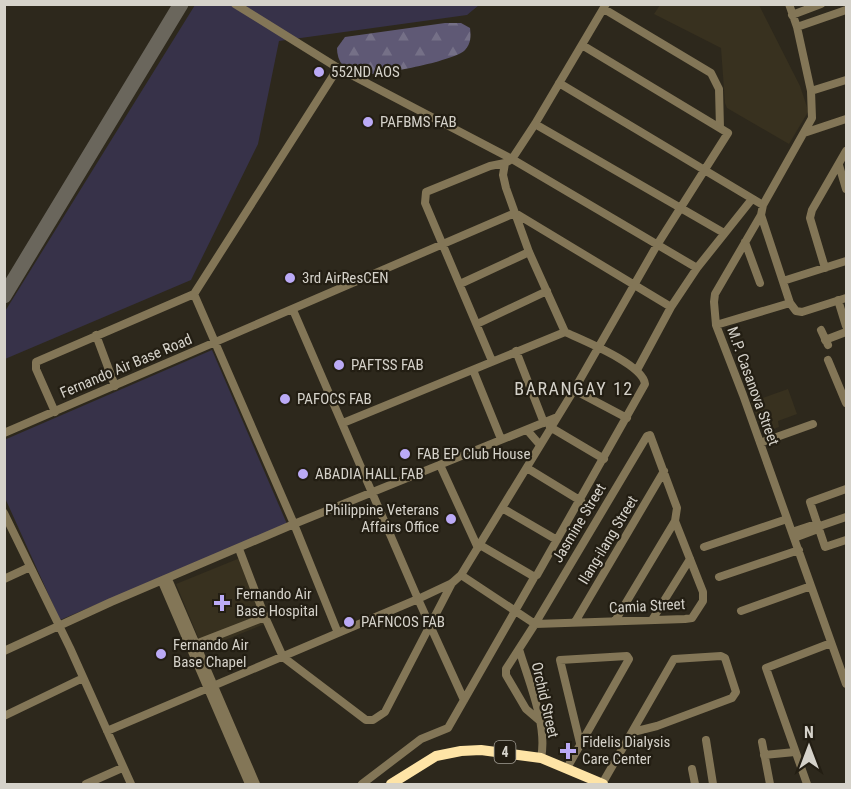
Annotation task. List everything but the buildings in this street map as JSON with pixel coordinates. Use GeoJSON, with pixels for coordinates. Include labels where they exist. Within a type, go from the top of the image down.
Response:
{"type":"FeatureCollection","features":[{"type":"Feature","properties":{"kind":"highway","name":"4"},"geometry":{"type":"LineString","coordinates":[[391,784],[428,760],[449,752],[481,750],[541,758],[602,784]]}},
{"type":"Feature","properties":{"kind":"street"},"geometry":{"type":"LineString","coordinates":[[235,4],[338,68],[509,161],[697,268]]}},
{"type":"Feature","properties":{"kind":"street","name":"M.P. Casanova Street"},"geometry":{"type":"LineString","coordinates":[[789,4],[811,91],[812,118],[763,205],[761,215],[716,294],[714,302],[716,325],[846,684]]}},
{"type":"Feature","properties":{"kind":"street"},"geometry":{"type":"LineString","coordinates":[[792,15],[821,4]]}},
{"type":"Feature","properties":{"kind":"street"},"geometry":{"type":"LineString","coordinates":[[362,784],[421,740],[448,728],[581,501],[645,384],[637,370],[598,347],[565,332],[529,252],[515,213],[503,175],[509,161],[535,124],[605,7],[711,73],[719,89],[720,128]]}},
{"type":"Feature","properties":{"kind":"street"},"geometry":{"type":"LineString","coordinates":[[796,27],[846,10]]}},
{"type":"Feature","properties":{"kind":"street"},"geometry":{"type":"LineString","coordinates":[[239,549],[283,657],[366,720],[373,720],[385,712],[452,584],[461,575],[527,468],[547,425],[556,417],[574,390],[657,245],[728,133],[582,45]]}},
{"type":"Feature","properties":{"kind":"street"},"geometry":{"type":"LineString","coordinates":[[55,412],[36,369],[36,362],[194,294],[338,68]]}},
{"type":"Feature","properties":{"kind":"street"},"geometry":{"type":"LineString","coordinates":[[811,91],[846,80]]}},
{"type":"Feature","properties":{"kind":"street"},"geometry":{"type":"LineString","coordinates":[[559,83],[763,205]]}},
{"type":"Feature","properties":{"kind":"street"},"geometry":{"type":"LineString","coordinates":[[804,133],[846,119]]}},
{"type":"Feature","properties":{"kind":"street"},"geometry":{"type":"LineString","coordinates":[[535,124],[724,233]]}},
{"type":"Feature","properties":{"kind":"street"},"geometry":{"type":"LineString","coordinates":[[825,267],[810,218],[812,210],[846,151]]}},
{"type":"Feature","properties":{"kind":"street"},"geometry":{"type":"LineString","coordinates":[[492,361],[425,203],[426,192],[490,166],[509,161]]}},
{"type":"Feature","properties":{"kind":"street"},"geometry":{"type":"LineString","coordinates":[[839,165],[846,189]]}},
{"type":"Feature","properties":{"kind":"street"},"geometry":{"type":"LineString","coordinates":[[637,370],[670,307],[697,268],[752,199]]}},
{"type":"Feature","properties":{"kind":"street"},"geometry":{"type":"LineString","coordinates":[[194,294],[215,342],[294,310],[515,213]]}},
{"type":"Feature","properties":{"kind":"street"},"geometry":{"type":"LineString","coordinates":[[515,213],[670,307]]}},
{"type":"Feature","properties":{"kind":"street"},"geometry":{"type":"LineString","coordinates":[[761,215],[790,303],[796,311],[802,312],[842,299],[846,326]]}},
{"type":"Feature","properties":{"kind":"street"},"geometry":{"type":"LineString","coordinates":[[745,242],[760,283]]}},
{"type":"Feature","properties":{"kind":"street"},"geometry":{"type":"LineString","coordinates":[[460,284],[529,252]]}},
{"type":"Feature","properties":{"kind":"street"},"geometry":{"type":"LineString","coordinates":[[783,280],[846,261]]}},
{"type":"Feature","properties":{"kind":"street"},"geometry":{"type":"LineString","coordinates":[[477,324],[547,291]]}},
{"type":"Feature","properties":{"kind":"street"},"geometry":{"type":"LineString","coordinates":[[716,325],[790,303]]}},
{"type":"Feature","properties":{"kind":"street"},"geometry":{"type":"LineString","coordinates":[[294,310],[418,599],[464,700]]}},
{"type":"Feature","properties":{"kind":"street"},"geometry":{"type":"LineString","coordinates":[[821,330],[826,343],[846,332]]}},
{"type":"Feature","properties":{"kind":"street"},"geometry":{"type":"LineString","coordinates":[[343,423],[565,332]]}},
{"type":"Feature","properties":{"kind":"street"},"geometry":{"type":"LineString","coordinates":[[96,335],[116,386]]}},
{"type":"Feature","properties":{"kind":"street","name":"Fernando Air Base Road"},"geometry":{"type":"LineString","coordinates":[[4,433],[215,342],[294,524],[338,633]]}},
{"type":"Feature","properties":{"kind":"street"},"geometry":{"type":"LineString","coordinates":[[516,351],[547,425],[604,459]]}},
{"type":"Feature","properties":{"kind":"street"},"geometry":{"type":"LineString","coordinates":[[828,360],[846,403]]}},
{"type":"Feature","properties":{"kind":"street"},"geometry":{"type":"LineString","coordinates":[[473,370],[501,439]]}},
{"type":"Feature","properties":{"kind":"street"},"geometry":{"type":"LineString","coordinates":[[574,390],[627,418]]}},
{"type":"Feature","properties":{"kind":"street"},"geometry":{"type":"LineString","coordinates":[[760,443],[813,424]]}},
{"type":"Feature","properties":{"kind":"street"},"geometry":{"type":"LineString","coordinates":[[4,651],[294,524],[501,439],[547,425]]}},
{"type":"Feature","properties":{"kind":"street"},"geometry":{"type":"LineString","coordinates":[[526,430],[540,444]]}},
{"type":"Feature","properties":{"kind":"street","name":"Camia Street"},"geometry":{"type":"LineString","coordinates":[[535,624],[685,620],[692,618],[696,613],[703,601],[703,592],[675,521],[677,508],[652,437],[646,436]]}},
{"type":"Feature","properties":{"kind":"street","name":"Jasmine Street"},"geometry":{"type":"LineString","coordinates":[[540,721],[526,709],[506,675],[506,669],[646,436]]}},
{"type":"Feature","properties":{"kind":"street"},"geometry":{"type":"LineString","coordinates":[[440,465],[479,546],[535,576]]}},
{"type":"Feature","properties":{"kind":"street"},"geometry":{"type":"LineString","coordinates":[[527,468],[581,501]]}},
{"type":"Feature","properties":{"kind":"street","name":"Ilang-ilang Street"},"geometry":{"type":"LineString","coordinates":[[575,622],[664,471]]}},
{"type":"Feature","properties":{"kind":"street"},"geometry":{"type":"LineString","coordinates":[[846,489],[810,502],[825,547],[846,540]]}},
{"type":"Feature","properties":{"kind":"street"},"geometry":{"type":"LineString","coordinates":[[502,508],[557,540]]}},
{"type":"Feature","properties":{"kind":"street"},"geometry":{"type":"LineString","coordinates":[[4,513],[131,784]]}},
{"type":"Feature","properties":{"kind":"street"},"geometry":{"type":"LineString","coordinates":[[793,535],[846,517]]}},
{"type":"Feature","properties":{"kind":"street"},"geometry":{"type":"LineString","coordinates":[[704,547],[788,519]]}},
{"type":"Feature","properties":{"kind":"street"},"geometry":{"type":"LineString","coordinates":[[615,621],[675,521]]}},
{"type":"Feature","properties":{"kind":"street"},"geometry":{"type":"LineString","coordinates":[[719,577],[799,550]]}},
{"type":"Feature","properties":{"kind":"street"},"geometry":{"type":"LineString","coordinates":[[652,620],[690,559]]}},
{"type":"Feature","properties":{"kind":"street"},"geometry":{"type":"LineString","coordinates":[[4,579],[30,567]]}},
{"type":"Feature","properties":{"kind":"street"},"geometry":{"type":"LineString","coordinates":[[461,575],[535,624]]}},
{"type":"Feature","properties":{"kind":"street"},"geometry":{"type":"LineString","coordinates":[[165,580],[238,751],[249,784]]}},
{"type":"Feature","properties":{"kind":"street"},"geometry":{"type":"LineString","coordinates":[[107,731],[452,584]]}},
{"type":"Feature","properties":{"kind":"street"},"geometry":{"type":"LineString","coordinates":[[741,611],[811,586]]}},
{"type":"Feature","properties":{"kind":"street"},"geometry":{"type":"LineString","coordinates":[[193,646],[265,617]]}},
{"type":"Feature","properties":{"kind":"street"},"geometry":{"type":"LineString","coordinates":[[807,784],[766,668],[831,643]]}},
{"type":"Feature","properties":{"kind":"street","name":"Orchid Street"},"geometry":{"type":"LineString","coordinates":[[519,649],[540,721],[543,744],[541,758]]}},
{"type":"Feature","properties":{"kind":"street"},"geometry":{"type":"LineString","coordinates":[[602,784],[674,659],[721,656],[725,658],[736,692],[732,698],[657,726],[633,732]]}},
{"type":"Feature","properties":{"kind":"street"},"geometry":{"type":"LineString","coordinates":[[567,768],[628,657],[560,660],[579,743]]}},
{"type":"Feature","properties":{"kind":"street"},"geometry":{"type":"LineString","coordinates":[[4,716],[83,678]]}},
{"type":"Feature","properties":{"kind":"street"},"geometry":{"type":"LineString","coordinates":[[706,740],[713,784]]}},
{"type":"Feature","properties":{"kind":"street"},"geometry":{"type":"LineString","coordinates":[[762,742],[770,784]]}},
{"type":"Feature","properties":{"kind":"street"},"geometry":{"type":"LineString","coordinates":[[764,755],[795,752]]}},
{"type":"Feature","properties":{"kind":"street"},"geometry":{"type":"LineString","coordinates":[[242,761],[256,784]]}},
{"type":"Feature","properties":{"kind":"street"},"geometry":{"type":"LineString","coordinates":[[86,784],[122,768]]}},
{"type":"Feature","properties":{"kind":"street"},"geometry":{"type":"LineString","coordinates":[[692,769],[695,784]]}},
{"type":"Feature","properties":{"kind":"shaded area"},"geometry":{"type":"Polygon","coordinates":[[[195,5],[479,5],[467,15],[279,41],[258,144],[191,280],[5,359],[4,313],[195,5]]]}},
{"type":"Feature","properties":{"kind":"shaded area"},"geometry":{"type":"Polygon","coordinates":[[[660,5],[759,5],[800,86],[807,107],[808,112],[789,144],[727,108],[721,48],[654,14],[660,5]]]}},
{"type":"Feature","properties":{"kind":"shaded area"},"geometry":{"type":"Polygon","coordinates":[[[212,350],[287,524],[60,620],[5,498],[4,440],[212,350]]]}},
{"type":"Feature","properties":{"kind":"shaded area"},"geometry":{"type":"Polygon","coordinates":[[[788,389],[797,414],[778,421],[779,427],[763,433],[751,402],[788,389]]]}},
{"type":"Feature","properties":{"kind":"shaded area","name":"Fernando Air Base Hospital"},"geometry":{"type":"Polygon","coordinates":[[[240,558],[267,623],[203,649],[176,584],[240,558]]]}},
{"type":"Feature","properties":{"kind":"green space"},"geometry":{"type":"Polygon","coordinates":[[[445,23],[461,23],[470,28],[469,42],[465,50],[446,59],[380,73],[358,74],[342,65],[338,57],[337,48],[345,37],[445,23]]]}},
{"type":"Feature","properties":{"kind":"taxiway"},"geometry":{"type":"LineString","coordinates":[[4,296],[181,4]]}},
{"type":"Feature","properties":{"kind":"place","name":"552ND AOS"},"geometry":{"type":"Point","coordinates":[319,72]}},
{"type":"Feature","properties":{"kind":"place","name":"PAFBMS FAB"},"geometry":{"type":"Point","coordinates":[368,122]}},
{"type":"Feature","properties":{"kind":"place","name":"3rd AirResCEN"},"geometry":{"type":"Point","coordinates":[290,278]}},
{"type":"Feature","properties":{"kind":"place","name":"PAFTSS FAB"},"geometry":{"type":"Point","coordinates":[339,365]}},
{"type":"Feature","properties":{"kind":"place","name":"PAFOCS FAB"},"geometry":{"type":"Point","coordinates":[285,399]}},
{"type":"Feature","properties":{"kind":"place","name":"FAB EP Club House"},"geometry":{"type":"Point","coordinates":[405,454]}},
{"type":"Feature","properties":{"kind":"place","name":"ABADIA HALL FAB"},"geometry":{"type":"Point","coordinates":[303,474]}},
{"type":"Feature","properties":{"kind":"place","name":"Philippine Veterans Affairs Office"},"geometry":{"type":"Point","coordinates":[451,519]}},
{"type":"Feature","properties":{"kind":"place","name":"Fernando Air Base Hospital"},"geometry":{"type":"Point","coordinates":[222,603]}},
{"type":"Feature","properties":{"kind":"place","name":"PAFNCOS FAB"},"geometry":{"type":"Point","coordinates":[349,622]}},
{"type":"Feature","properties":{"kind":"place","name":"Fernando Air Base Chapel"},"geometry":{"type":"Point","coordinates":[161,654]}},
{"type":"Feature","properties":{"kind":"place","name":"Fidelis Dialysis Care Center"},"geometry":{"type":"Point","coordinates":[568,751]}},
{"type":"Feature","properties":{"kind":"district","name":"BARANGAY 12"},"geometry":{"type":"Point","coordinates":[574,388]}}]}
